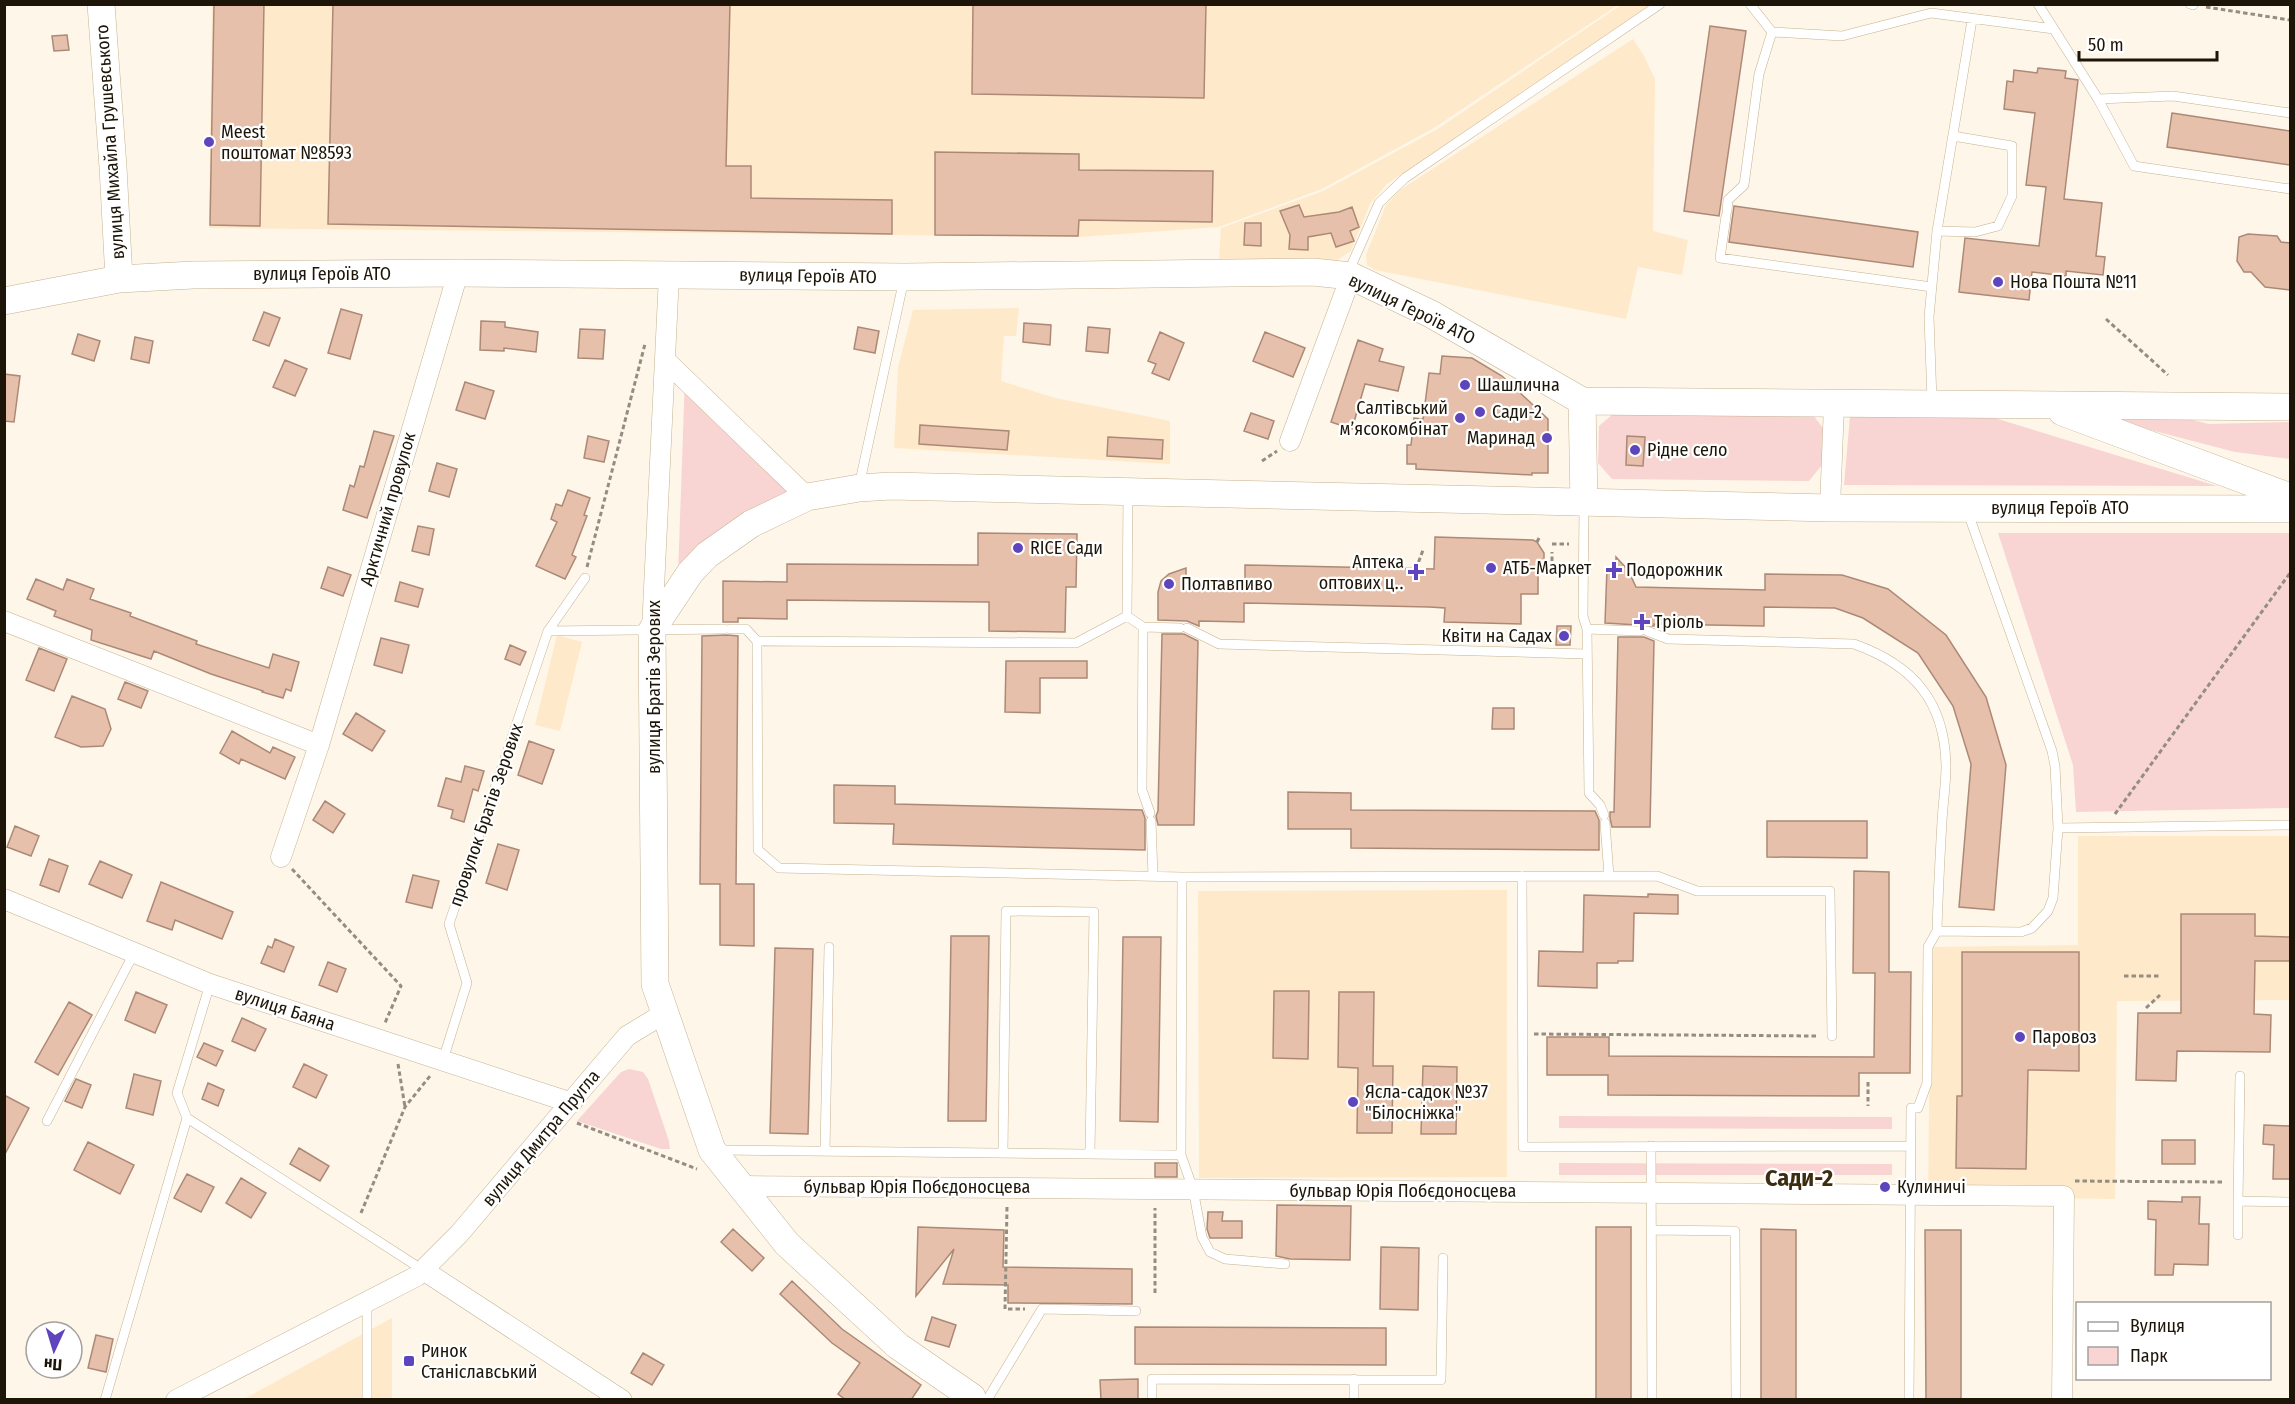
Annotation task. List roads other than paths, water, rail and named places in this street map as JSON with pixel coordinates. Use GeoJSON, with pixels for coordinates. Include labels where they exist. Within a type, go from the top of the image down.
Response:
{"type":"FeatureCollection","features":[{"type":"Feature","properties":{"kind":"street","name":"вулиця Михайла Грушевського"},"geometry":{"type":"LineString","coordinates":[[101,4],[114,167],[119,279]]}},
{"type":"Feature","properties":{"kind":"street","name":"вулиця Героїв АТО"},"geometry":{"type":"LineString","coordinates":[[4,301],[119,279],[193,275],[458,273],[904,278],[1313,272],[1351,276],[1431,314],[1582,401],[2290,407]]}},
{"type":"Feature","properties":{"kind":"street","name":"Арктичний провулок"},"geometry":{"type":"LineString","coordinates":[[281,856],[319,745],[458,273]]}},
{"type":"Feature","properties":{"kind":"street","name":"вулиця Братів Зерових"},"geometry":{"type":"LineString","coordinates":[[669,275],[652,630],[655,984],[712,1150]]}},
{"type":"Feature","properties":{"kind":"street"},"geometry":{"type":"LineString","coordinates":[[1290,441],[1351,276]]}},
{"type":"Feature","properties":{"kind":"street"},"geometry":{"type":"LineString","coordinates":[[665,360],[807,497]]}},
{"type":"Feature","properties":{"kind":"street"},"geometry":{"type":"LineString","coordinates":[[1582,401],[1584,502]]}},
{"type":"Feature","properties":{"kind":"street"},"geometry":{"type":"LineString","coordinates":[[1830,508],[1834,404]]}},
{"type":"Feature","properties":{"kind":"street"},"geometry":{"type":"LineString","coordinates":[[2044,405],[2290,497]]}},
{"type":"Feature","properties":{"kind":"street","name":"вулиця Героїв АТО"},"geometry":{"type":"LineString","coordinates":[[652,630],[677,590],[707,555],[751,524],[807,497],[858,488],[891,486],[1830,508],[2290,509]]}},
{"type":"Feature","properties":{"kind":"street"},"geometry":{"type":"LineString","coordinates":[[4,621],[319,745]]}},
{"type":"Feature","properties":{"kind":"street","name":"вулиця Баяна"},"geometry":{"type":"LineString","coordinates":[[4,899],[210,984],[572,1102]]}},
{"type":"Feature","properties":{"kind":"street","name":"вулиця Дмитра Пругла"},"geometry":{"type":"LineString","coordinates":[[176,1400],[417,1276],[459,1234],[627,1036],[665,1013]]}},
{"type":"Feature","properties":{"kind":"street"},"geometry":{"type":"LineString","coordinates":[[712,1150],[787,1244],[898,1346],[976,1399]]}},
{"type":"Feature","properties":{"kind":"street","name":"бульвар Юрія Побєдоносцева"},"geometry":{"type":"LineString","coordinates":[[742,1186],[2064,1196],[2062,1400]]}},
{"type":"Feature","properties":{"kind":"street"},"geometry":{"type":"LineString","coordinates":[[423,1270],[622,1400]]}},
{"type":"Feature","properties":{"kind":"lane"},"geometry":{"type":"LineString","coordinates":[[1351,276],[1353,264],[1373,215],[1385,195],[1405,178],[1660,4]]}},
{"type":"Feature","properties":{"kind":"lane"},"geometry":{"type":"LineString","coordinates":[[1750,4],[1772,32],[1842,36],[1931,13],[2054,29]]}},
{"type":"Feature","properties":{"kind":"lane"},"geometry":{"type":"LineString","coordinates":[[2038,4],[2098,99],[2134,166],[2290,189]]}},
{"type":"Feature","properties":{"kind":"lane"},"geometry":{"type":"LineString","coordinates":[[1932,404],[1929,317],[1937,231],[1972,20]]}},
{"type":"Feature","properties":{"kind":"lane"},"geometry":{"type":"LineString","coordinates":[[1772,32],[1759,74],[1744,185],[1728,200],[1720,258],[1932,287]]}},
{"type":"Feature","properties":{"kind":"lane"},"geometry":{"type":"LineString","coordinates":[[2098,99],[2173,96],[2290,113]]}},
{"type":"Feature","properties":{"kind":"lane"},"geometry":{"type":"LineString","coordinates":[[1937,231],[1975,231],[1998,226],[2012,195],[2012,146],[1953,136]]}},
{"type":"Feature","properties":{"kind":"lane"},"geometry":{"type":"LineString","coordinates":[[858,488],[904,278]]}},
{"type":"Feature","properties":{"kind":"lane"},"geometry":{"type":"LineString","coordinates":[[1127,616],[1129,491]]}},
{"type":"Feature","properties":{"kind":"lane"},"geometry":{"type":"LineString","coordinates":[[1584,502],[1583,616],[1587,629],[1589,793],[1600,805],[1604,819],[1609,876]]}},
{"type":"Feature","properties":{"kind":"lane"},"geometry":{"type":"LineString","coordinates":[[1937,931],[2021,932],[2040,922],[2053,898],[2058,828],[2055,766],[2052,751],[1966,508]]}},
{"type":"Feature","properties":{"kind":"lane","name":"провулок Братів Зерових"},"geometry":{"type":"LineString","coordinates":[[443,1060],[467,983],[448,924],[548,631],[585,578]]}},
{"type":"Feature","properties":{"kind":"lane"},"geometry":{"type":"LineString","coordinates":[[757,641],[1076,643],[1127,616]]}},
{"type":"Feature","properties":{"kind":"lane"},"geometry":{"type":"LineString","coordinates":[[1127,616],[1143,627],[1183,628],[1219,644],[1586,654]]}},
{"type":"Feature","properties":{"kind":"lane"},"geometry":{"type":"LineString","coordinates":[[1143,627],[1142,790],[1150,817],[1153,876]]}},
{"type":"Feature","properties":{"kind":"lane"},"geometry":{"type":"LineString","coordinates":[[548,631],[746,629],[757,641],[758,850],[779,868],[1182,877],[1656,876],[1697,891],[1830,891],[1832,1036]]}},
{"type":"Feature","properties":{"kind":"lane"},"geometry":{"type":"LineString","coordinates":[[1587,629],[1643,631],[1668,639],[1854,644],[1878,652],[1901,666],[1921,687],[1934,710],[1942,737],[1946,765],[1937,931],[1928,947],[1927,1083],[1918,1108],[1911,1108],[1909,1400]]}},
{"type":"Feature","properties":{"kind":"lane"},"geometry":{"type":"LineString","coordinates":[[2058,828],[2290,825]]}},
{"type":"Feature","properties":{"kind":"lane"},"geometry":{"type":"LineString","coordinates":[[1522,876],[1523,1147],[1910,1146]]}},
{"type":"Feature","properties":{"kind":"lane"},"geometry":{"type":"LineString","coordinates":[[1182,877],[1181,1155],[1193,1189],[1202,1237],[1210,1252],[1224,1259],[1285,1264]]}},
{"type":"Feature","properties":{"kind":"lane"},"geometry":{"type":"LineString","coordinates":[[1003,1152],[1006,911],[1094,912],[1090,1154]]}},
{"type":"Feature","properties":{"kind":"lane"},"geometry":{"type":"LineString","coordinates":[[825,1151],[829,947]]}},
{"type":"Feature","properties":{"kind":"lane"},"geometry":{"type":"LineString","coordinates":[[47,1121],[134,953]]}},
{"type":"Feature","properties":{"kind":"lane"},"geometry":{"type":"LineString","coordinates":[[210,984],[177,1093],[187,1118],[423,1270]]}},
{"type":"Feature","properties":{"kind":"lane"},"geometry":{"type":"LineString","coordinates":[[2238,1235],[2240,1076]]}},
{"type":"Feature","properties":{"kind":"lane"},"geometry":{"type":"LineString","coordinates":[[105,1400],[187,1118]]}},
{"type":"Feature","properties":{"kind":"lane"},"geometry":{"type":"LineString","coordinates":[[1651,1146],[1652,1400]]}},
{"type":"Feature","properties":{"kind":"lane"},"geometry":{"type":"LineString","coordinates":[[712,1150],[1181,1155]]}},
{"type":"Feature","properties":{"kind":"lane"},"geometry":{"type":"LineString","coordinates":[[2238,1201],[2290,1202]]}},
{"type":"Feature","properties":{"kind":"lane"},"geometry":{"type":"LineString","coordinates":[[1652,1230],[1734,1231],[1736,1400]]}},
{"type":"Feature","properties":{"kind":"lane"},"geometry":{"type":"LineString","coordinates":[[1152,1400],[1152,1379],[1441,1380],[1443,1258]]}},
{"type":"Feature","properties":{"kind":"lane"},"geometry":{"type":"LineString","coordinates":[[366,1400],[367,1302]]}},
{"type":"Feature","properties":{"kind":"lane"},"geometry":{"type":"LineString","coordinates":[[976,1399],[1042,1309],[1136,1311]]}},
{"type":"Feature","properties":{"kind":"lane"},"geometry":{"type":"LineString","coordinates":[[1354,1379],[1354,1400]]}},
{"type":"Feature","properties":{"kind":"place","name":"Meest поштомат №8593"},"geometry":{"type":"Point","coordinates":[209,142]}},
{"type":"Feature","properties":{"kind":"place","name":"Нова Пошта №11"},"geometry":{"type":"Point","coordinates":[1998,282]}},
{"type":"Feature","properties":{"kind":"place","name":"Шашлична"},"geometry":{"type":"Point","coordinates":[1465,385]}},
{"type":"Feature","properties":{"kind":"place","name":"Сади-2"},"geometry":{"type":"Point","coordinates":[1480,412]}},
{"type":"Feature","properties":{"kind":"place","name":"Салтівський мʼясокомбінат"},"geometry":{"type":"Point","coordinates":[1460,418]}},
{"type":"Feature","properties":{"kind":"place","name":"Маринад"},"geometry":{"type":"Point","coordinates":[1547,438]}},
{"type":"Feature","properties":{"kind":"place","name":"Рідне село"},"geometry":{"type":"Point","coordinates":[1635,450]}},
{"type":"Feature","properties":{"kind":"place","name":"RICE Сади"},"geometry":{"type":"Point","coordinates":[1018,548]}},
{"type":"Feature","properties":{"kind":"place","name":"АТБ-Маркет"},"geometry":{"type":"Point","coordinates":[1491,568]}},
{"type":"Feature","properties":{"kind":"place","name":"Подорожник"},"geometry":{"type":"Point","coordinates":[1614,570]}},
{"type":"Feature","properties":{"kind":"place","name":"Аптека оптових ц‥"},"geometry":{"type":"Point","coordinates":[1416,572]}},
{"type":"Feature","properties":{"kind":"place","name":"Полтавпиво"},"geometry":{"type":"Point","coordinates":[1169,584]}},
{"type":"Feature","properties":{"kind":"place","name":"Тріоль"},"geometry":{"type":"Point","coordinates":[1642,622]}},
{"type":"Feature","properties":{"kind":"place","name":"Квіти на Садах"},"geometry":{"type":"Point","coordinates":[1564,636]}},
{"type":"Feature","properties":{"kind":"place","name":"Паровоз"},"geometry":{"type":"Point","coordinates":[2020,1037]}},
{"type":"Feature","properties":{"kind":"place","name":"Ясла-садок №37 \"Білосніжка\""},"geometry":{"type":"Point","coordinates":[1353,1102]}},
{"type":"Feature","properties":{"kind":"place","name":"Кулиничі"},"geometry":{"type":"Point","coordinates":[1885,1187]}},
{"type":"Feature","properties":{"kind":"place","name":"Ринок Станіславський"},"geometry":{"type":"Point","coordinates":[409,1361]}},
{"type":"Feature","properties":{"kind":"district","name":"Сади-2"},"geometry":{"type":"Point","coordinates":[1799,1178]}}]}
